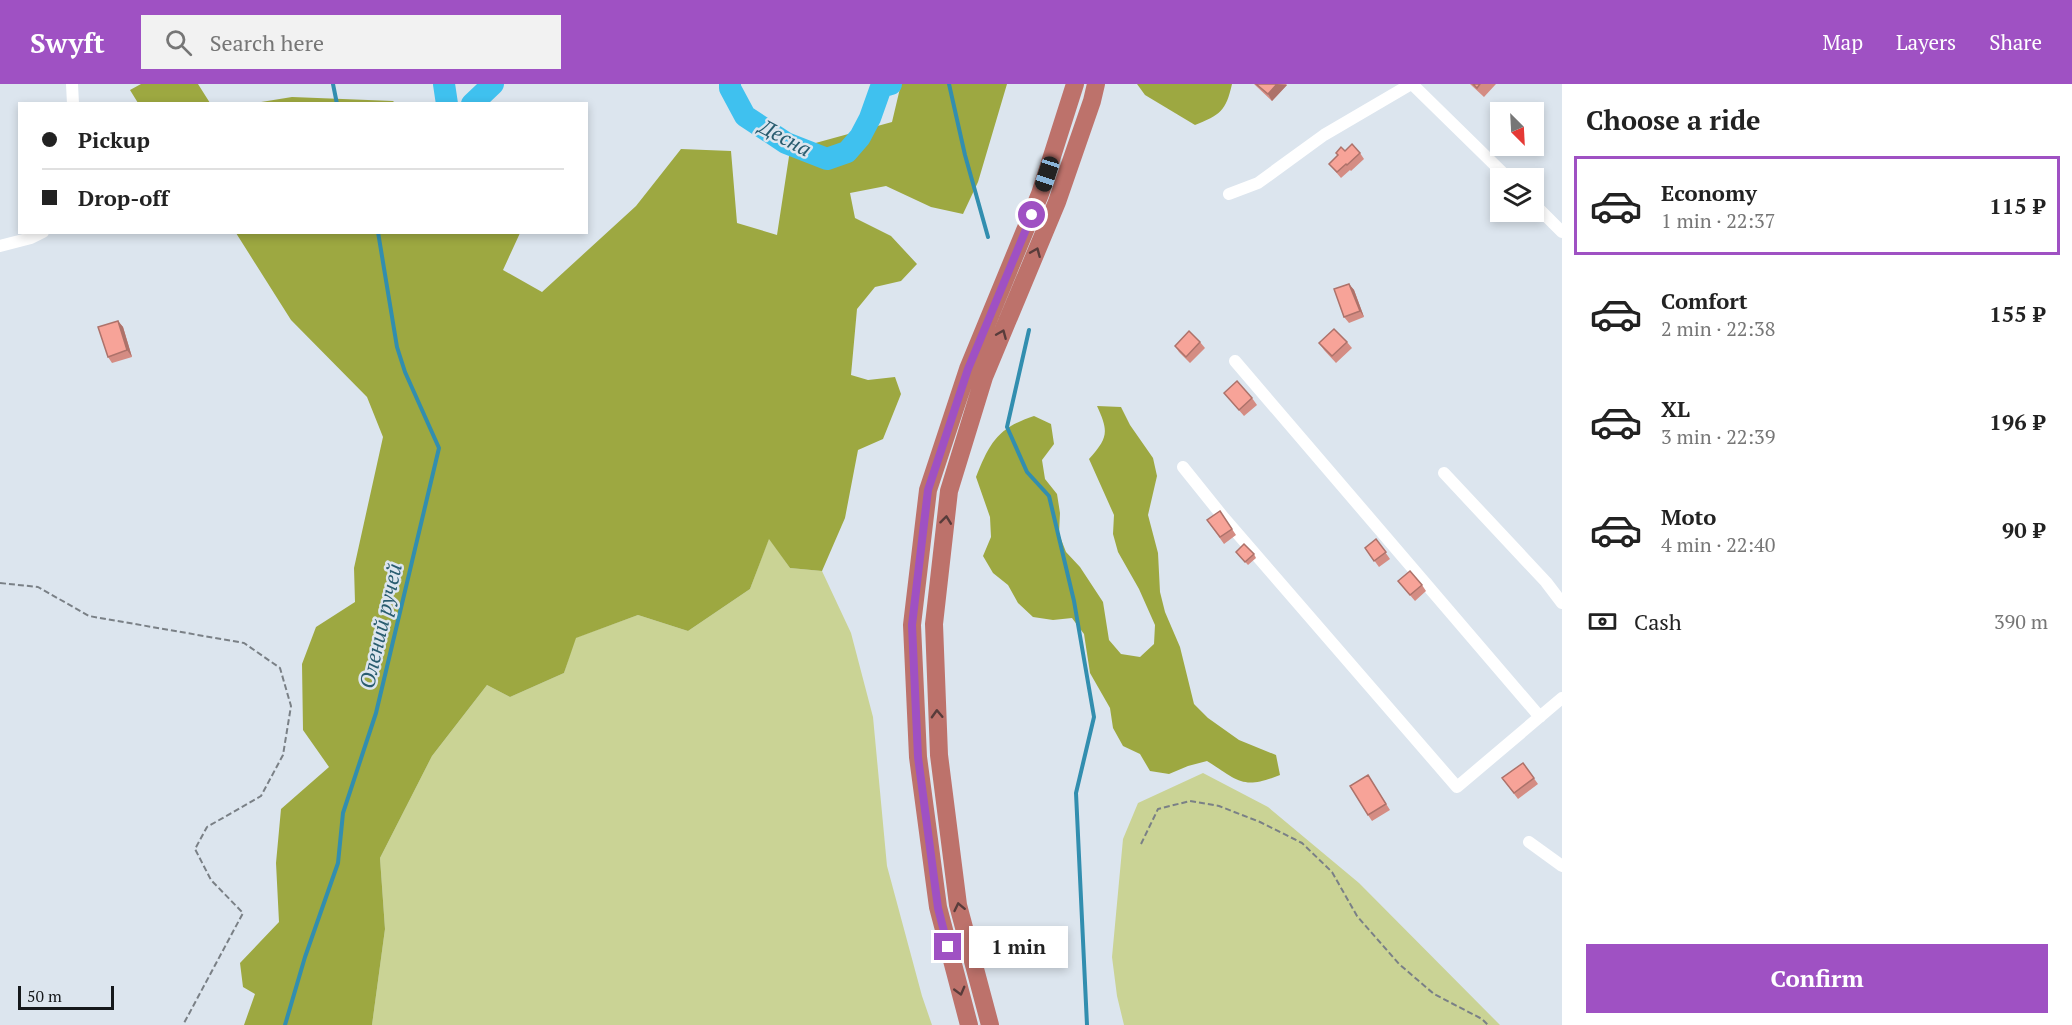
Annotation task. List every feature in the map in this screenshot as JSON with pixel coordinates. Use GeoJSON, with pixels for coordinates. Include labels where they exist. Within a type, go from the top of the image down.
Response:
{"type":"FeatureCollection","features":[{"type":"Feature","properties":{"kind":"highway"},"geometry":{"type":"LineString","coordinates":[[969,1025],[938,908],[918,757],[912,625],[928,490],[968,369],[1040,194],[1074,89]]}},
{"type":"Feature","properties":{"kind":"highway"},"geometry":{"type":"LineString","coordinates":[[990,1025],[958,905],[939,756],[934,624],[949,491],[984,377],[1057,202],[1094,93]]}},
{"type":"Feature","properties":{"kind":"street"},"geometry":{"type":"LineString","coordinates":[[72,84],[73,102]]}},
{"type":"Feature","properties":{"kind":"street"},"geometry":{"type":"LineString","coordinates":[[1229,194],[1258,183],[1324,135],[1411,84],[1498,168]]}},
{"type":"Feature","properties":{"kind":"street"},"geometry":{"type":"LineString","coordinates":[[1544,214],[1562,232]]}},
{"type":"Feature","properties":{"kind":"street"},"geometry":{"type":"LineString","coordinates":[[0,246],[39,234]]}},
{"type":"Feature","properties":{"kind":"street"},"geometry":{"type":"LineString","coordinates":[[1235,361],[1540,717]]}},
{"type":"Feature","properties":{"kind":"street"},"geometry":{"type":"LineString","coordinates":[[1183,467],[1224,518],[1457,787],[1562,698]]}},
{"type":"Feature","properties":{"kind":"street"},"geometry":{"type":"LineString","coordinates":[[1444,473],[1546,582],[1562,603]]}},
{"type":"Feature","properties":{"kind":"street"},"geometry":{"type":"LineString","coordinates":[[1529,842],[1562,866]]}},
{"type":"Feature","properties":{"kind":"path"},"geometry":{"type":"LineString","coordinates":[[0,583],[38,587],[89,615],[244,643],[280,668],[291,706],[283,755],[261,796],[207,827],[195,849],[211,880],[243,913],[183,1025]]}},
{"type":"Feature","properties":{"kind":"path"},"geometry":{"type":"LineString","coordinates":[[1141,844],[1158,809],[1190,801],[1219,806],[1260,822],[1302,843],[1332,872],[1357,916],[1399,964],[1434,994],[1482,1019],[1488,1025]]}},
{"type":"Feature","properties":{"kind":"green space"},"geometry":{"type":"Polygon","coordinates":[[[141,84],[198,84],[209,102],[137,102],[130,90],[141,84]]]}},
{"type":"Feature","properties":{"kind":"green space"},"geometry":{"type":"Polygon","coordinates":[[[901,84],[1007,84],[978,182],[963,214],[931,207],[886,186],[850,193],[855,218],[891,236],[917,264],[901,281],[875,287],[857,309],[851,375],[868,380],[895,377],[901,394],[883,439],[858,450],[845,518],[822,571],[790,568],[769,539],[750,589],[688,631],[638,615],[576,638],[564,673],[510,697],[487,685],[432,756],[380,858],[385,929],[372,1025],[244,1025],[255,994],[243,987],[240,963],[279,922],[276,863],[281,809],[329,767],[303,730],[302,664],[316,627],[355,602],[354,568],[383,437],[367,397],[291,320],[237,234],[520,234],[503,270],[542,292],[636,206],[681,149],[731,151],[737,223],[777,235],[790,150],[892,122],[901,84]]]}},
{"type":"Feature","properties":{"kind":"green space"},"geometry":{"type":"Polygon","coordinates":[[[1137,84],[1232,84],[1221,111],[1195,125],[1145,95],[1137,84]]]}},
{"type":"Feature","properties":{"kind":"green space"},"geometry":{"type":"Polygon","coordinates":[[[292,97],[394,102],[261,102],[292,97]]]}},
{"type":"Feature","properties":{"kind":"green space"},"geometry":{"type":"Polygon","coordinates":[[[1097,406],[1121,407],[1130,425],[1153,458],[1157,476],[1148,515],[1158,553],[1160,592],[1165,612],[1180,647],[1194,704],[1208,718],[1239,740],[1276,755],[1280,775],[1257,782],[1241,781],[1207,761],[1169,774],[1150,771],[1140,754],[1123,746],[1113,728],[1110,708],[1090,673],[1084,634],[1072,618],[1053,620],[1033,617],[1018,603],[1008,585],[993,573],[983,556],[991,537],[990,517],[976,477],[986,454],[997,438],[1012,426],[1034,416],[1051,424],[1054,444],[1042,460],[1045,479],[1057,494],[1060,513],[1059,534],[1066,552],[1080,567],[1103,602],[1109,640],[1121,654],[1140,657],[1154,644],[1155,625],[1139,589],[1118,552],[1113,534],[1114,515],[1089,459],[1100,446],[1105,434],[1097,406]]]}},
{"type":"Feature","properties":{"kind":"green space"},"geometry":{"type":"Polygon","coordinates":[[[769,538],[790,568],[822,571],[851,633],[873,717],[887,866],[932,1025],[372,1025],[385,929],[380,858],[432,756],[487,685],[510,697],[564,673],[575,638],[638,615],[688,631],[750,589],[769,538]]]}},
{"type":"Feature","properties":{"kind":"green space"},"geometry":{"type":"Polygon","coordinates":[[[1203,773],[1268,807],[1359,883],[1500,1025],[1124,1025],[1117,996],[1112,957],[1123,839],[1138,803],[1203,773]]]}},
{"type":"Feature","properties":{"kind":"building"},"geometry":{"type":"Polygon","coordinates":[[[1256,84],[1277,84],[1268,94],[1256,84]]]}},
{"type":"Feature","properties":{"kind":"building"},"geometry":{"type":"Polygon","coordinates":[[[1352,144],[1360,153],[1337,172],[1329,164],[1338,155],[1336,153],[1341,147],[1345,151],[1352,144]]]}},
{"type":"Feature","properties":{"kind":"building"},"geometry":{"type":"Polygon","coordinates":[[[1349,284],[1360,311],[1344,317],[1334,289],[1349,284]]]}},
{"type":"Feature","properties":{"kind":"building"},"geometry":{"type":"Polygon","coordinates":[[[118,321],[127,350],[108,357],[98,327],[118,321]]]}},
{"type":"Feature","properties":{"kind":"building"},"geometry":{"type":"Polygon","coordinates":[[[1334,329],[1347,342],[1332,356],[1319,343],[1334,329]]]}},
{"type":"Feature","properties":{"kind":"building"},"geometry":{"type":"Polygon","coordinates":[[[1189,331],[1200,342],[1186,357],[1175,346],[1189,331]]]}},
{"type":"Feature","properties":{"kind":"building"},"geometry":{"type":"Polygon","coordinates":[[[1237,381],[1252,398],[1239,410],[1224,393],[1237,381]]]}},
{"type":"Feature","properties":{"kind":"building"},"geometry":{"type":"Polygon","coordinates":[[[1220,511],[1232,529],[1220,537],[1207,520],[1220,511]]]}},
{"type":"Feature","properties":{"kind":"building"},"geometry":{"type":"Polygon","coordinates":[[[1376,539],[1386,552],[1374,561],[1365,548],[1376,539]]]}},
{"type":"Feature","properties":{"kind":"building"},"geometry":{"type":"Polygon","coordinates":[[[1244,544],[1254,554],[1245,562],[1236,552],[1244,544]]]}},
{"type":"Feature","properties":{"kind":"building"},"geometry":{"type":"Polygon","coordinates":[[[1410,571],[1422,585],[1410,595],[1398,581],[1410,571]]]}},
{"type":"Feature","properties":{"kind":"building"},"geometry":{"type":"Polygon","coordinates":[[[1523,763],[1534,778],[1514,793],[1502,778],[1523,763]]]}},
{"type":"Feature","properties":{"kind":"building"},"geometry":{"type":"Polygon","coordinates":[[[1368,775],[1386,804],[1368,815],[1350,786],[1368,775]]]}},
{"type":"Feature","properties":{"kind":"waterway","name":"Олений ручей"},"geometry":{"type":"LineString","coordinates":[[333,84],[337,102]]}},
{"type":"Feature","properties":{"kind":"waterway","name":"Десна"},"geometry":{"type":"LineString","coordinates":[[444,84],[447,102]]}},
{"type":"Feature","properties":{"kind":"waterway","name":"Десна"},"geometry":{"type":"LineString","coordinates":[[474,102],[493,84]]}},
{"type":"Feature","properties":{"kind":"waterway","name":"Десна"},"geometry":{"type":"LineString","coordinates":[[730,84],[745,116],[786,143],[827,159],[847,152],[860,137],[870,118],[881,87],[891,84]]}},
{"type":"Feature","properties":{"kind":"waterway"},"geometry":{"type":"LineString","coordinates":[[949,84],[965,155],[988,237]]}},
{"type":"Feature","properties":{"kind":"waterway","name":"Олений ручей"},"geometry":{"type":"LineString","coordinates":[[285,1025],[305,957],[338,863],[343,813],[376,713],[439,448],[405,372],[397,347],[378,234]]}},
{"type":"Feature","properties":{"kind":"waterway"},"geometry":{"type":"LineString","coordinates":[[1029,330],[1007,427],[1027,472],[1049,496],[1074,601],[1094,717],[1076,793],[1087,1025]]}},
{"type":"Feature","properties":{"kind":"route"},"geometry":{"type":"LineString","coordinates":[[948,947],[938,908],[918,757],[912,625],[928,490],[968,369],[1032,215]]}}]}
